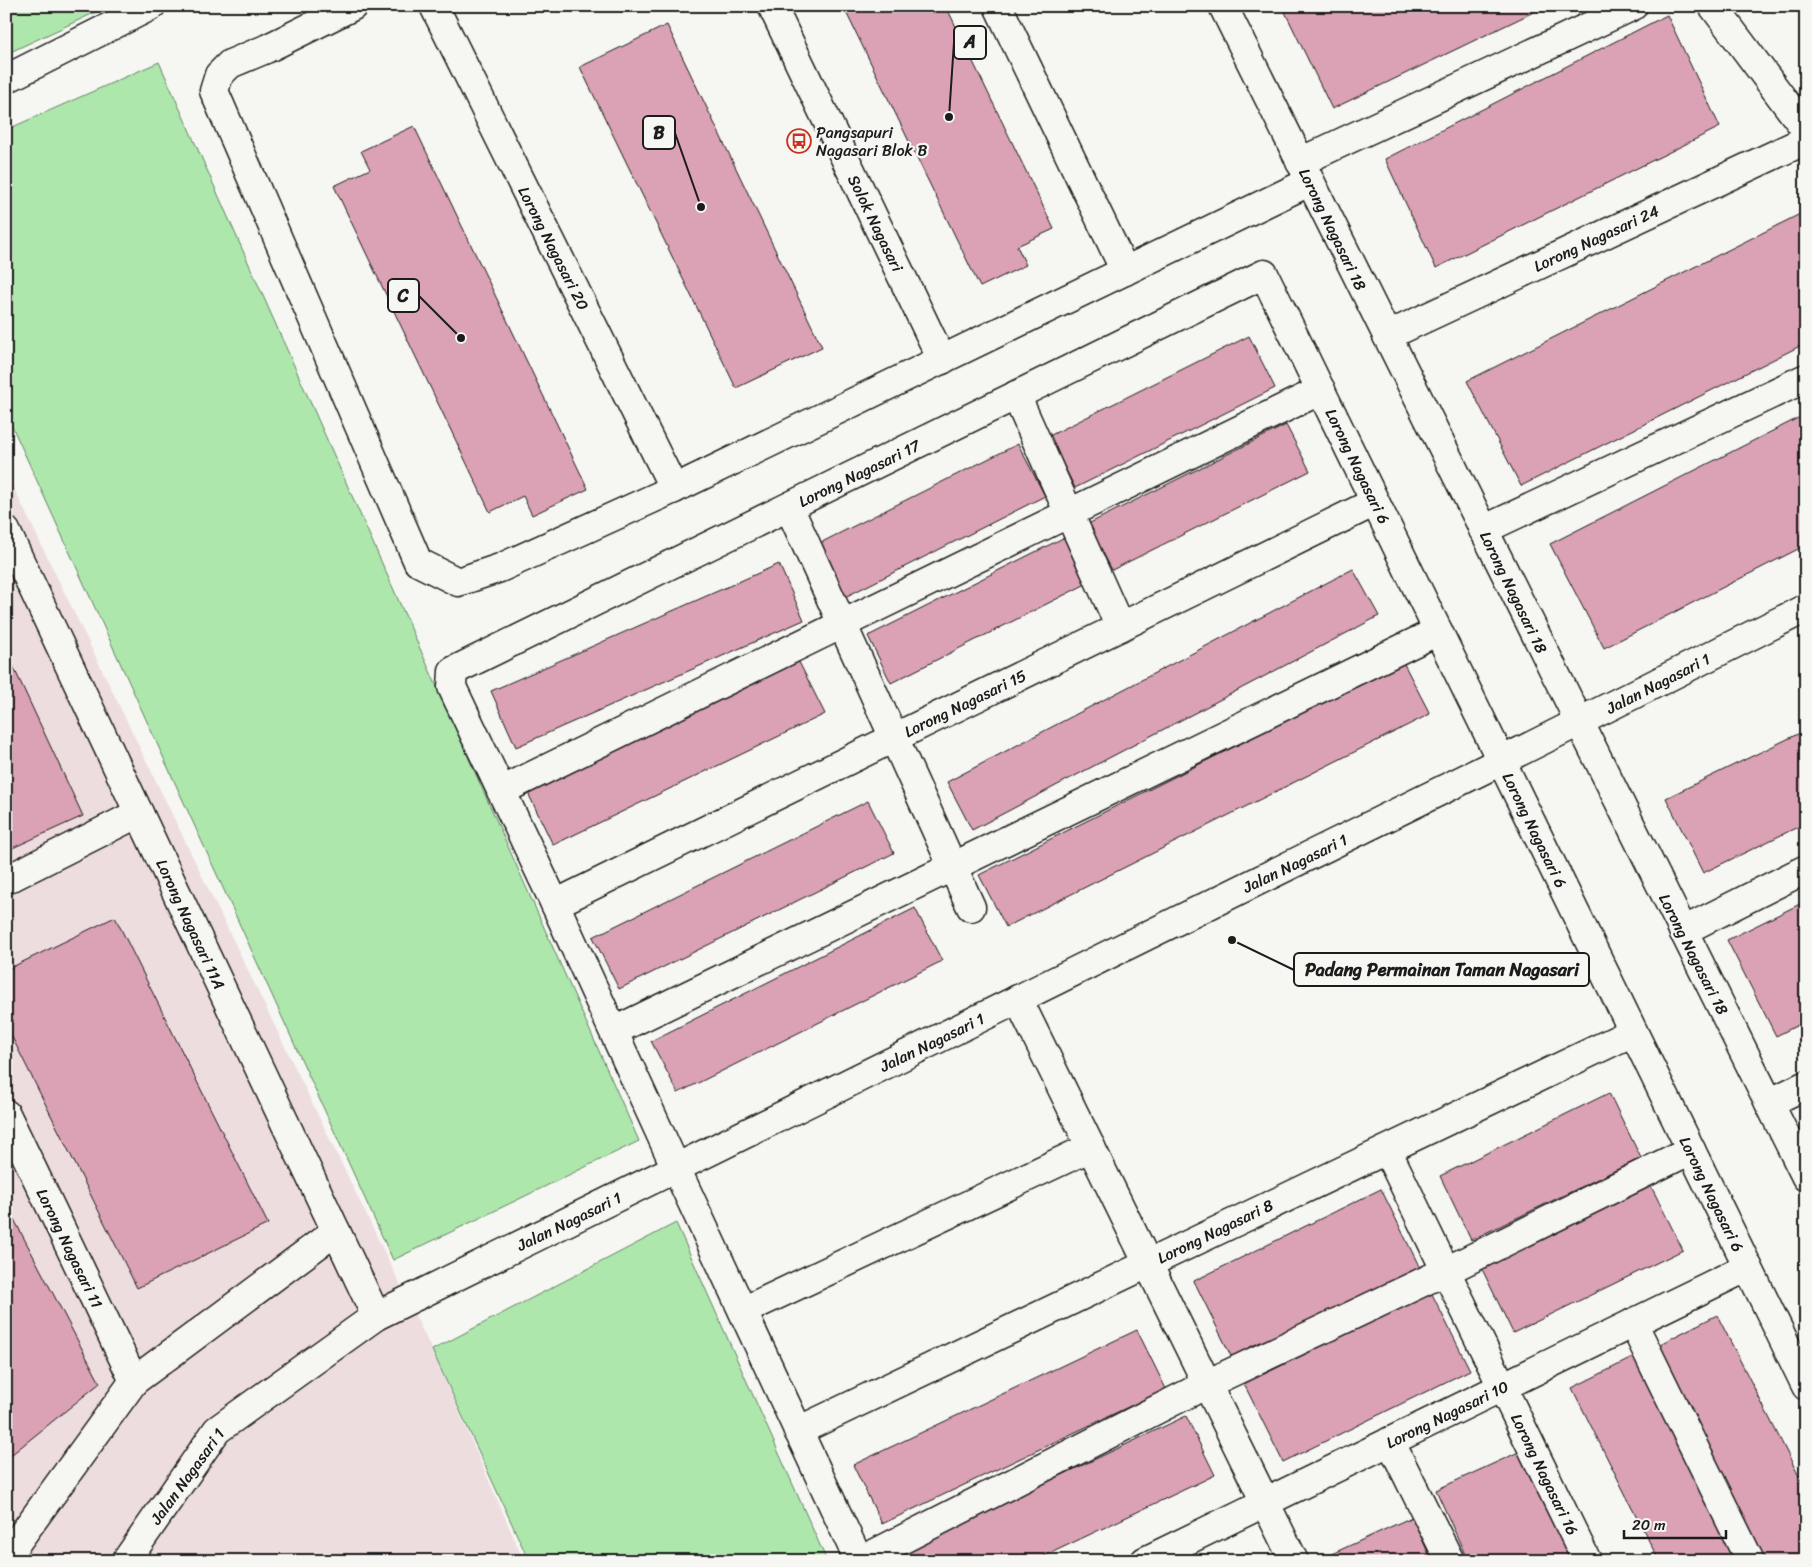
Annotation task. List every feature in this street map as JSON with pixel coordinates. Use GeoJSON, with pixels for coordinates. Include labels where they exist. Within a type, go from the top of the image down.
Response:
{"type":"FeatureCollection","features":[{"type":"Feature","properties":{"kind":"street"},"geometry":{"type":"LineString","coordinates":[[6,79],[151,6]]}},
{"type":"Feature","properties":{"kind":"street"},"geometry":{"type":"LineString","coordinates":[[353,6],[266,49],[230,64],[219,75],[214,91],[418,562],[458,582],[500,568],[674,489],[1125,271],[1305,172],[1633,6]]}},
{"type":"Feature","properties":{"kind":"street","name":"Lorong Nagasari 20"},"geometry":{"type":"LineString","coordinates":[[434,6],[674,489]]}},
{"type":"Feature","properties":{"kind":"street","name":"Solok Nagasari"},"geometry":{"type":"LineString","coordinates":[[772,6],[942,360]]}},
{"type":"Feature","properties":{"kind":"street"},"geometry":{"type":"LineString","coordinates":[[998,6],[1125,271]]}},
{"type":"Feature","properties":{"kind":"street","name":"Lorong Nagasari 18"},"geometry":{"type":"LineString","coordinates":[[1222,6],[1806,1177]]}},
{"type":"Feature","properties":{"kind":"street"},"geometry":{"type":"LineString","coordinates":[[1713,6],[1806,130]]}},
{"type":"Feature","properties":{"kind":"street","name":"Lorong Nagasari 24"},"geometry":{"type":"LineString","coordinates":[[1387,336],[1806,140]]}},
{"type":"Feature","properties":{"kind":"street","name":"Lorong Nagasari 6"},"geometry":{"type":"LineString","coordinates":[[1264,274],[1806,1386]]}},
{"type":"Feature","properties":{"kind":"street","name":"Lorong Nagasari 17"},"geometry":{"type":"LineString","coordinates":[[501,792],[452,687],[454,671],[1264,274]]}},
{"type":"Feature","properties":{"kind":"street"},"geometry":{"type":"LineString","coordinates":[[1483,530],[1806,378]]}},
{"type":"Feature","properties":{"kind":"street"},"geometry":{"type":"LineString","coordinates":[[1321,390],[501,792],[555,904],[860,1561],[1207,1384],[1446,1271],[1691,1150]]}},
{"type":"Feature","properties":{"kind":"street"},"geometry":{"type":"LineString","coordinates":[[1016,395],[1120,627]]}},
{"type":"Feature","properties":{"kind":"street","name":"Lorong Nagasari 15"},"geometry":{"type":"LineString","coordinates":[[555,904],[1375,502]]}},
{"type":"Feature","properties":{"kind":"street"},"geometry":{"type":"LineString","coordinates":[[789,507],[971,907]]}},
{"type":"Feature","properties":{"kind":"street","name":"Lorong Nagasari 11A"},"geometry":{"type":"LineString","coordinates":[[6,531],[376,1316]]}},
{"type":"Feature","properties":{"kind":"street","name":"Jalan Nagasari 1"},"geometry":{"type":"LineString","coordinates":[[126,1561],[217,1430],[376,1316],[1501,761],[1806,608]]}},
{"type":"Feature","properties":{"kind":"street"},"geometry":{"type":"LineString","coordinates":[[614,1031],[1438,631]]}},
{"type":"Feature","properties":{"kind":"street"},"geometry":{"type":"LineString","coordinates":[[6,880],[139,813]]}},
{"type":"Feature","properties":{"kind":"street"},"geometry":{"type":"LineString","coordinates":[[1683,931],[1806,869]]}},
{"type":"Feature","properties":{"kind":"street"},"geometry":{"type":"LineString","coordinates":[[1018,999],[1294,1561]]}},
{"type":"Feature","properties":{"kind":"street","name":"Lorong Nagasari 8"},"geometry":{"type":"LineString","coordinates":[[798,1431],[1633,1032]]}},
{"type":"Feature","properties":{"kind":"street"},"geometry":{"type":"LineString","coordinates":[[1769,1103],[1806,1086]]}},
{"type":"Feature","properties":{"kind":"street","name":"Lorong Nagasari 11"},"geometry":{"type":"LineString","coordinates":[[6,1114],[134,1381]]}},
{"type":"Feature","properties":{"kind":"street"},"geometry":{"type":"LineString","coordinates":[[743,1310],[1091,1147]]}},
{"type":"Feature","properties":{"kind":"street","name":"Lorong Nagasari 16"},"geometry":{"type":"LineString","coordinates":[[1387,1150],[1586,1561]]}},
{"type":"Feature","properties":{"kind":"street"},"geometry":{"type":"LineString","coordinates":[[6,1557],[134,1381],[336,1231]]}},
{"type":"Feature","properties":{"kind":"street","name":"Lorong Nagasari 10"},"geometry":{"type":"LineString","coordinates":[[1148,1560],[1748,1267]]}},
{"type":"Feature","properties":{"kind":"street"},"geometry":{"type":"LineString","coordinates":[[1633,1323],[1750,1561]]}},
{"type":"Feature","properties":{"kind":"street"},"geometry":{"type":"LineString","coordinates":[[1390,1442],[1450,1561]]}},
{"type":"Feature","properties":{"kind":"shaded area"},"geometry":{"type":"Polygon","coordinates":[[[6,472],[432,1350],[524,1561],[6,1561],[6,472]]]}},
{"type":"Feature","properties":{"kind":"green space"},"geometry":{"type":"Polygon","coordinates":[[[6,6],[109,6],[6,54],[6,6]]]}},
{"type":"Feature","properties":{"kind":"green space"},"geometry":{"type":"Polygon","coordinates":[[[159,62],[639,1141],[393,1260],[6,413],[6,130],[159,62]]]}},
{"type":"Feature","properties":{"kind":"green space"},"geometry":{"type":"Polygon","coordinates":[[[676,1223],[827,1561],[529,1561],[432,1350],[676,1223]]]}},
{"type":"Feature","properties":{"kind":"building"},"geometry":{"type":"Polygon","coordinates":[[[843,6],[946,6],[1054,229],[1017,246],[1026,265],[980,287],[843,6]]]}},
{"type":"Feature","properties":{"kind":"building"},"geometry":{"type":"Polygon","coordinates":[[[1298,6],[1546,6],[1332,109],[1285,12],[1298,6]]]}},
{"type":"Feature","properties":{"kind":"building"},"geometry":{"type":"Polygon","coordinates":[[[1667,15],[1720,127],[1436,268],[1385,159],[1667,15]]]}},
{"type":"Feature","properties":{"kind":"building"},"geometry":{"type":"Polygon","coordinates":[[[667,25],[822,347],[736,388],[580,67],[667,25]]]}},
{"type":"Feature","properties":{"kind":"building"},"geometry":{"type":"Polygon","coordinates":[[[414,126],[588,489],[532,515],[523,496],[490,512],[334,186],[370,169],[361,151],[414,126]]]}},
{"type":"Feature","properties":{"kind":"building"},"geometry":{"type":"Polygon","coordinates":[[[1806,211],[1806,343],[1521,486],[1467,381],[1806,211]]]}},
{"type":"Feature","properties":{"kind":"building"},"geometry":{"type":"Polygon","coordinates":[[[1249,336],[1275,388],[1075,488],[1049,436],[1249,336]]]}},
{"type":"Feature","properties":{"kind":"building"},"geometry":{"type":"Polygon","coordinates":[[[1806,414],[1806,545],[1604,648],[1550,544],[1806,414]]]}},
{"type":"Feature","properties":{"kind":"building"},"geometry":{"type":"Polygon","coordinates":[[[1286,425],[1310,471],[1112,570],[1088,524],[1286,425]]]}},
{"type":"Feature","properties":{"kind":"building"},"geometry":{"type":"Polygon","coordinates":[[[1018,444],[1045,496],[845,597],[818,544],[1018,444]]]}},
{"type":"Feature","properties":{"kind":"building"},"geometry":{"type":"Polygon","coordinates":[[[1065,537],[1088,583],[891,683],[868,636],[1065,537]]]}},
{"type":"Feature","properties":{"kind":"building"},"geometry":{"type":"Polygon","coordinates":[[[779,564],[804,620],[516,747],[491,691],[779,564]]]}},
{"type":"Feature","properties":{"kind":"building"},"geometry":{"type":"Polygon","coordinates":[[[1353,569],[1379,616],[972,830],[947,782],[1353,569]]]}},
{"type":"Feature","properties":{"kind":"building"},"geometry":{"type":"Polygon","coordinates":[[[6,651],[83,816],[6,851],[6,651]]]}},
{"type":"Feature","properties":{"kind":"building"},"geometry":{"type":"Polygon","coordinates":[[[799,662],[825,714],[553,845],[528,793],[799,662]]]}},
{"type":"Feature","properties":{"kind":"building"},"geometry":{"type":"Polygon","coordinates":[[[1403,662],[1430,714],[1006,927],[979,875],[1403,662]]]}},
{"type":"Feature","properties":{"kind":"building"},"geometry":{"type":"Polygon","coordinates":[[[1806,730],[1806,823],[1703,873],[1666,798],[1806,730]]]}},
{"type":"Feature","properties":{"kind":"building"},"geometry":{"type":"Polygon","coordinates":[[[868,801],[894,853],[619,989],[593,937],[868,801]]]}},
{"type":"Feature","properties":{"kind":"building"},"geometry":{"type":"Polygon","coordinates":[[[1806,901],[1806,1021],[1776,1036],[1727,940],[1806,901]]]}},
{"type":"Feature","properties":{"kind":"building"},"geometry":{"type":"Polygon","coordinates":[[[915,908],[942,961],[678,1093],[651,1041],[915,908]]]}},
{"type":"Feature","properties":{"kind":"building"},"geometry":{"type":"Polygon","coordinates":[[[115,917],[268,1224],[137,1288],[6,1025],[6,970],[115,917]]]}},
{"type":"Feature","properties":{"kind":"building"},"geometry":{"type":"Polygon","coordinates":[[[1609,1093],[1641,1158],[1471,1240],[1440,1176],[1609,1093]]]}},
{"type":"Feature","properties":{"kind":"building"},"geometry":{"type":"Polygon","coordinates":[[[1651,1186],[1683,1250],[1513,1333],[1482,1269],[1651,1186]]]}},
{"type":"Feature","properties":{"kind":"building"},"geometry":{"type":"Polygon","coordinates":[[[1381,1189],[1420,1268],[1233,1360],[1194,1281],[1381,1189]]]}},
{"type":"Feature","properties":{"kind":"building"},"geometry":{"type":"Polygon","coordinates":[[[6,1204],[100,1383],[6,1459],[6,1204]]]}},
{"type":"Feature","properties":{"kind":"building"},"geometry":{"type":"Polygon","coordinates":[[[1431,1292],[1470,1370],[1283,1462],[1244,1384],[1431,1292]]]}},
{"type":"Feature","properties":{"kind":"building"},"geometry":{"type":"Polygon","coordinates":[[[1717,1315],[1806,1490],[1806,1561],[1764,1561],[1656,1346],[1717,1315]]]}},
{"type":"Feature","properties":{"kind":"building"},"geometry":{"type":"Polygon","coordinates":[[[1137,1330],[1166,1389],[882,1524],[853,1465],[1137,1330]]]}},
{"type":"Feature","properties":{"kind":"building"},"geometry":{"type":"Polygon","coordinates":[[[1634,1357],[1736,1561],[1659,1561],[1572,1388],[1634,1357]]]}},
{"type":"Feature","properties":{"kind":"building"},"geometry":{"type":"Polygon","coordinates":[[[1186,1416],[1215,1475],[1034,1561],[907,1561],[902,1551],[1186,1416]]]}},
{"type":"Feature","properties":{"kind":"building"},"geometry":{"type":"Polygon","coordinates":[[[1521,1451],[1572,1561],[1468,1561],[1436,1490],[1521,1451]]]}},
{"type":"Feature","properties":{"kind":"building"},"geometry":{"type":"Polygon","coordinates":[[[1412,1517],[1432,1561],[1329,1561],[1327,1556],[1412,1517]]]}},
{"type":"Feature","properties":{"kind":"place","name":"A"},"geometry":{"type":"Point","coordinates":[949,117]}},
{"type":"Feature","properties":{"kind":"place","name":"Pangsapuri Nagasari Blok B"},"geometry":{"type":"Point","coordinates":[799,141]}},
{"type":"Feature","properties":{"kind":"place","name":"B"},"geometry":{"type":"Point","coordinates":[701,207]}},
{"type":"Feature","properties":{"kind":"place","name":"C"},"geometry":{"type":"Point","coordinates":[461,338]}},
{"type":"Feature","properties":{"kind":"place","name":"Padang Permainan Taman Nagasari"},"geometry":{"type":"Point","coordinates":[1232,940]}}]}
